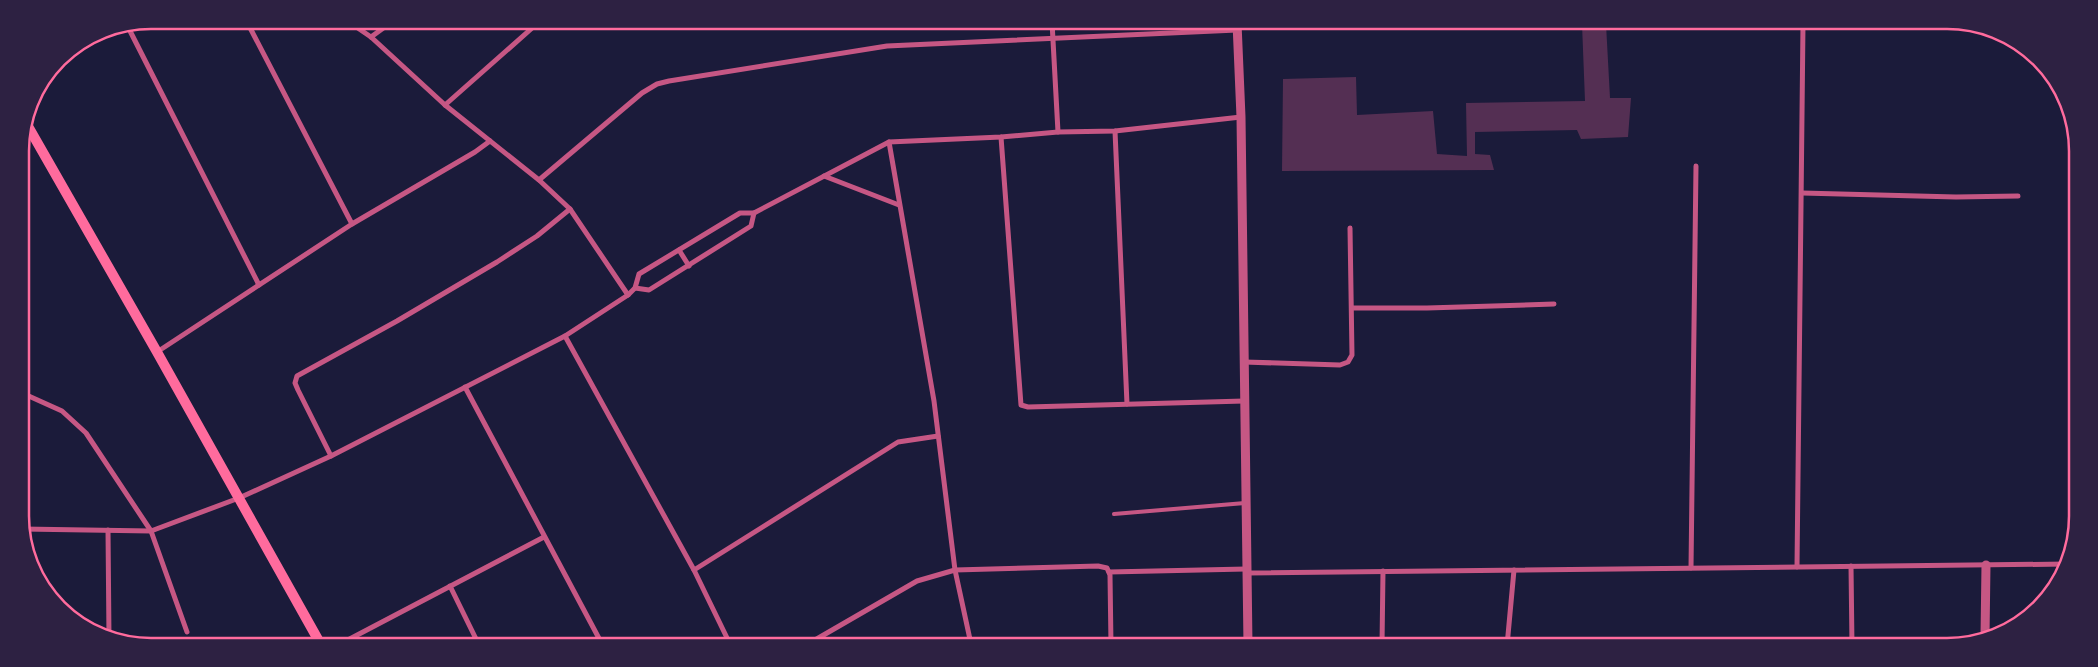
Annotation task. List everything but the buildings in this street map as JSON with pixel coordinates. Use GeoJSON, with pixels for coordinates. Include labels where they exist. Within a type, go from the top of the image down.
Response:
{"type":"FeatureCollection","features":[{"type":"Feature","properties":{"kind":"main road"},"geometry":{"type":"LineString","coordinates":[[31,131],[317,638]]}},
{"type":"Feature","properties":{"kind":"street"},"geometry":{"type":"LineString","coordinates":[[251,29],[352,224]]}},
{"type":"Feature","properties":{"kind":"street"},"geometry":{"type":"LineString","coordinates":[[359,29],[371,37],[445,105],[539,180],[570,209],[628,295]]}},
{"type":"Feature","properties":{"kind":"street"},"geometry":{"type":"LineString","coordinates":[[371,37],[382,29]]}},
{"type":"Feature","properties":{"kind":"street"},"geometry":{"type":"LineString","coordinates":[[445,105],[531,29]]}},
{"type":"Feature","properties":{"kind":"street"},"geometry":{"type":"LineString","coordinates":[[1052,29],[1058,132]]}},
{"type":"Feature","properties":{"kind":"street"},"geometry":{"type":"LineString","coordinates":[[539,180],[642,93],[657,84],[669,80],[887,46],[1191,29]]}},
{"type":"Feature","properties":{"kind":"street"},"geometry":{"type":"LineString","coordinates":[[1237,29],[1241,118],[1248,638]]}},
{"type":"Feature","properties":{"kind":"street"},"geometry":{"type":"LineString","coordinates":[[1797,567],[1803,29]]}},
{"type":"Feature","properties":{"kind":"street"},"geometry":{"type":"LineString","coordinates":[[130,31],[259,286]]}},
{"type":"Feature","properties":{"kind":"street"},"geometry":{"type":"LineString","coordinates":[[30,529],[150,531],[239,498],[331,456],[565,336],[628,295],[635,288],[639,274],[740,213],[754,214],[889,142],[1001,137],[1058,132],[1115,131],[1241,118]]}},
{"type":"Feature","properties":{"kind":"street"},"geometry":{"type":"LineString","coordinates":[[1115,131],[1127,404]]}},
{"type":"Feature","properties":{"kind":"street"},"geometry":{"type":"LineString","coordinates":[[1001,137],[1021,405],[1028,407],[1244,400]]}},
{"type":"Feature","properties":{"kind":"street"},"geometry":{"type":"LineString","coordinates":[[157,352],[352,224],[475,152],[490,141]]}},
{"type":"Feature","properties":{"kind":"street"},"geometry":{"type":"LineString","coordinates":[[889,142],[934,401],[955,570],[970,638]]}},
{"type":"Feature","properties":{"kind":"street"},"geometry":{"type":"LineString","coordinates":[[1691,568],[1696,166]]}},
{"type":"Feature","properties":{"kind":"street"},"geometry":{"type":"LineString","coordinates":[[824,176],[899,205]]}},
{"type":"Feature","properties":{"kind":"street"},"geometry":{"type":"LineString","coordinates":[[1802,193],[1956,197],[2018,196]]}},
{"type":"Feature","properties":{"kind":"street"},"geometry":{"type":"LineString","coordinates":[[331,456],[295,383],[297,376],[497,262],[537,236],[570,209]]}},
{"type":"Feature","properties":{"kind":"street"},"geometry":{"type":"LineString","coordinates":[[635,288],[649,290],[689,266],[751,226],[754,214]]}},
{"type":"Feature","properties":{"kind":"street"},"geometry":{"type":"LineString","coordinates":[[1244,362],[1340,365],[1345,364],[1351,359],[1350,228]]}},
{"type":"Feature","properties":{"kind":"street"},"geometry":{"type":"LineString","coordinates":[[679,250],[689,266]]}},
{"type":"Feature","properties":{"kind":"street"},"geometry":{"type":"LineString","coordinates":[[1352,308],[1554,304]]}},
{"type":"Feature","properties":{"kind":"street"},"geometry":{"type":"LineString","coordinates":[[565,336],[694,570],[727,638]]}},
{"type":"Feature","properties":{"kind":"street"},"geometry":{"type":"LineString","coordinates":[[465,388],[599,638]]}},
{"type":"Feature","properties":{"kind":"street"},"geometry":{"type":"LineString","coordinates":[[29,396],[62,411],[78,424],[117,479],[150,531],[188,632]]}},
{"type":"Feature","properties":{"kind":"street"},"geometry":{"type":"LineString","coordinates":[[694,570],[898,442],[938,436]]}},
{"type":"Feature","properties":{"kind":"street"},"geometry":{"type":"LineString","coordinates":[[108,530],[109,631]]}},
{"type":"Feature","properties":{"kind":"street"},"geometry":{"type":"LineString","coordinates":[[351,638],[544,537]]}},
{"type":"Feature","properties":{"kind":"street"},"geometry":{"type":"LineString","coordinates":[[1109,572],[2060,564]]}},
{"type":"Feature","properties":{"kind":"street"},"geometry":{"type":"LineString","coordinates":[[1985,632],[1986,565]]}},
{"type":"Feature","properties":{"kind":"street"},"geometry":{"type":"LineString","coordinates":[[818,638],[917,581],[955,570],[1098,566],[1104,567],[1109,572],[1111,638]]}},
{"type":"Feature","properties":{"kind":"street"},"geometry":{"type":"LineString","coordinates":[[1851,566],[1852,638]]}},
{"type":"Feature","properties":{"kind":"street"},"geometry":{"type":"LineString","coordinates":[[1507,638],[1514,570]]}},
{"type":"Feature","properties":{"kind":"street"},"geometry":{"type":"LineString","coordinates":[[1382,638],[1383,571]]}},
{"type":"Feature","properties":{"kind":"street"},"geometry":{"type":"LineString","coordinates":[[450,586],[476,638]]}},
{"type":"Feature","properties":{"kind":"lane"},"geometry":{"type":"LineString","coordinates":[[1114,514],[1247,503]]}}]}
